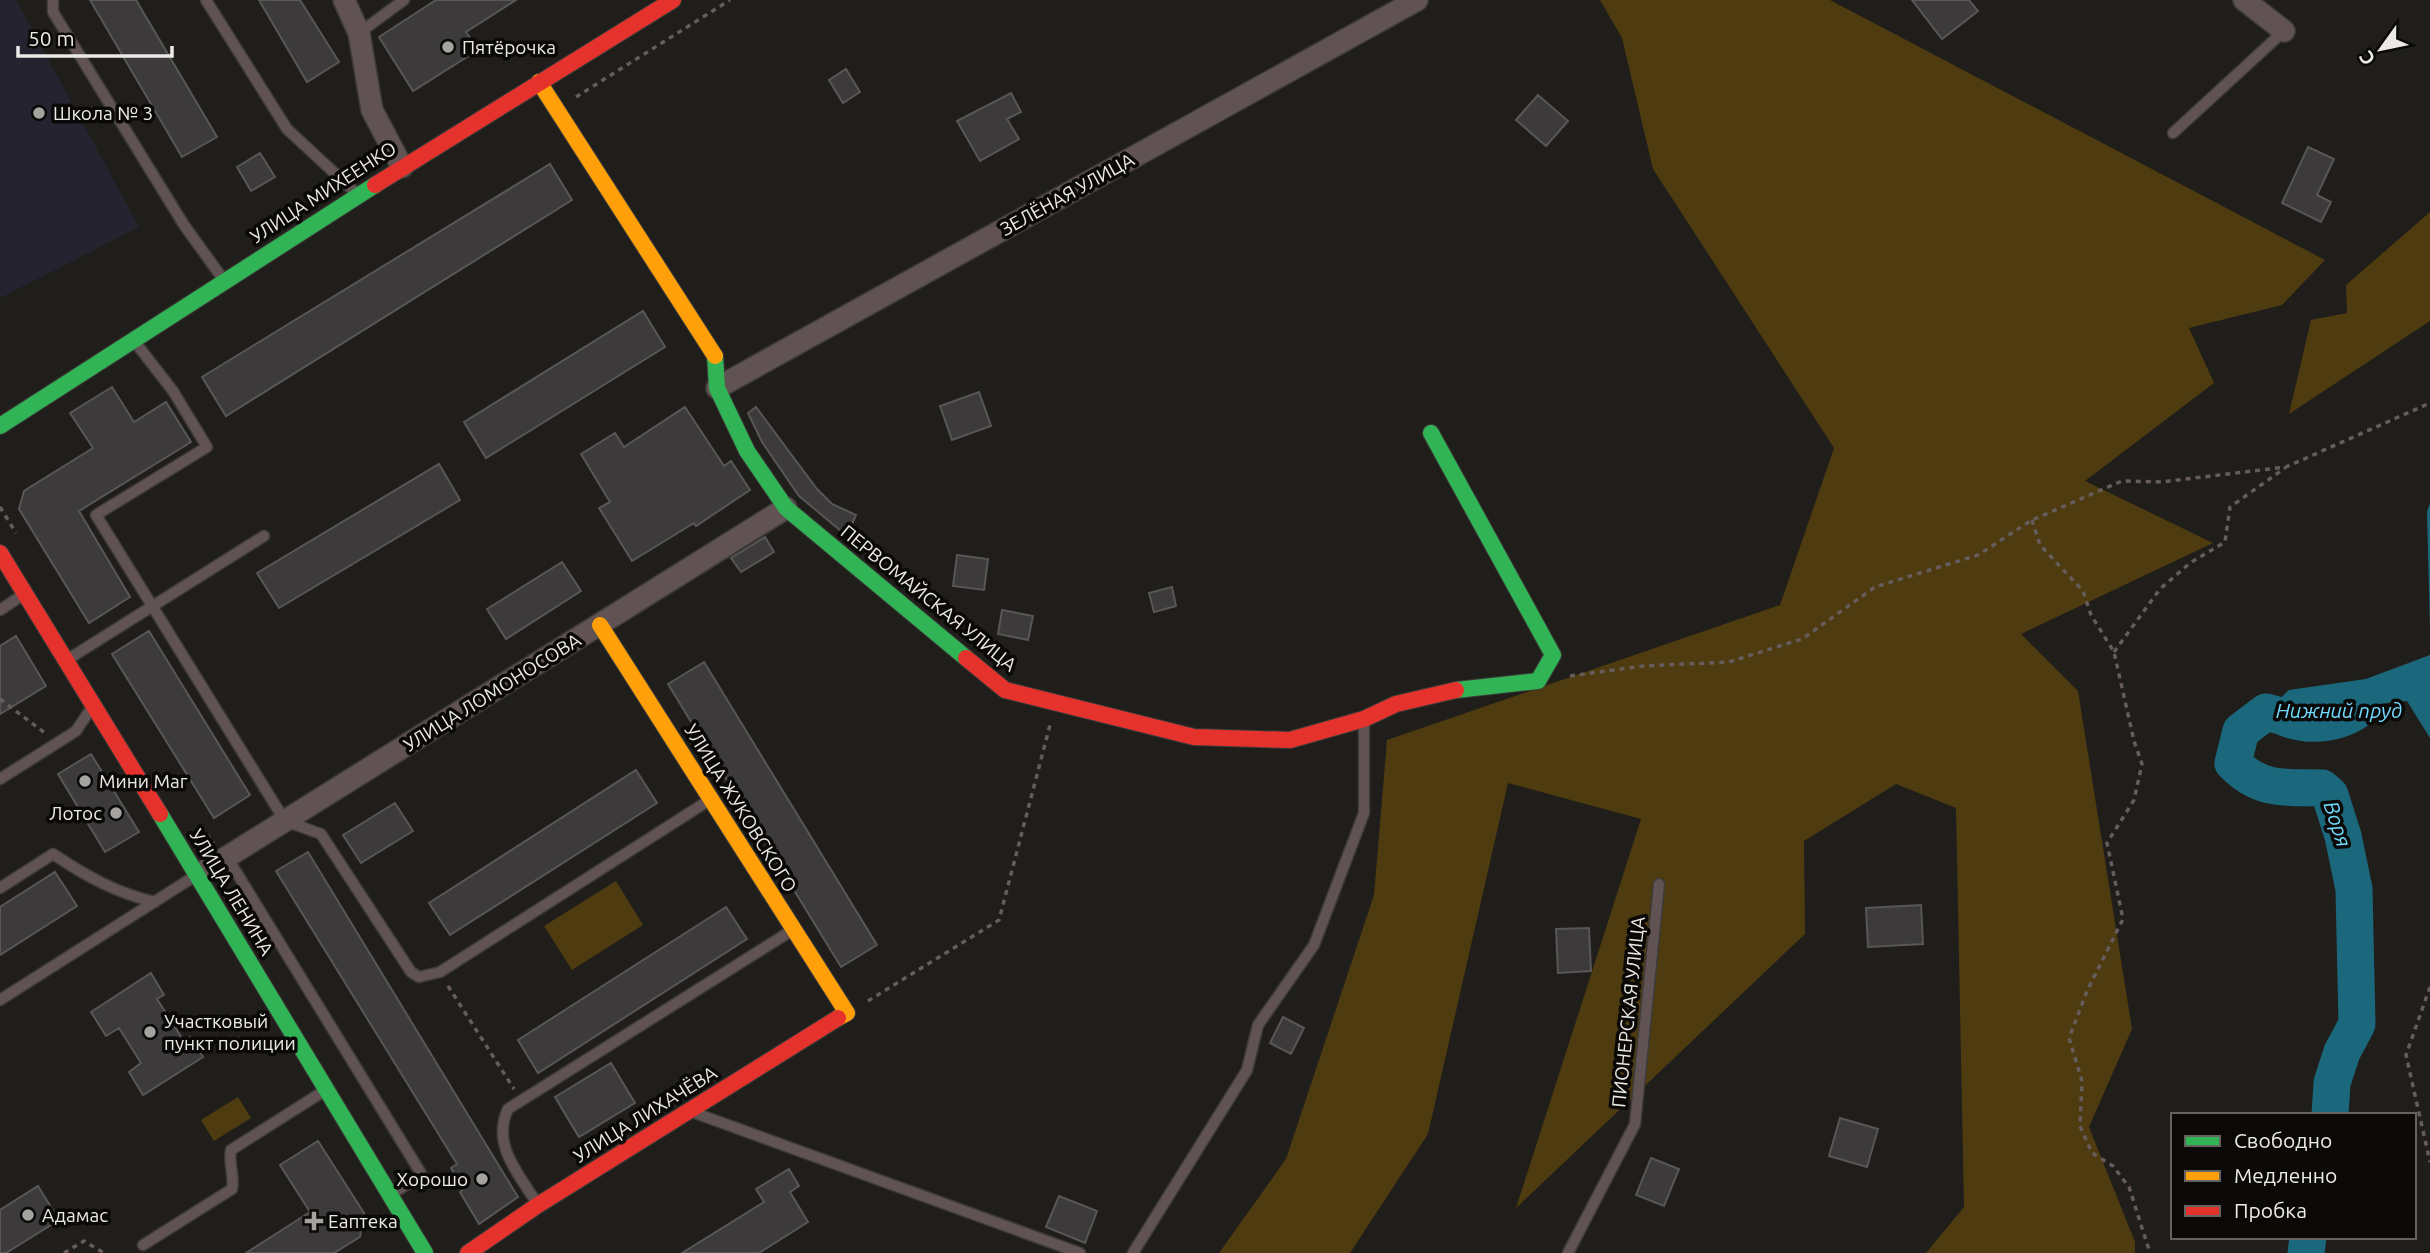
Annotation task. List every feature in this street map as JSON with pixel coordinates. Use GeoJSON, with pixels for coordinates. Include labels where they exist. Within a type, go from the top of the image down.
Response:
{"type":"FeatureCollection","features":[{"type":"Feature","properties":{"kind":"street"},"geometry":{"type":"LineString","coordinates":[[344,0],[359,33],[372,110],[402,167]]}},
{"type":"Feature","properties":{"kind":"street","name":"УЛИЦА МИХЕЕНКО"},"geometry":{"type":"LineString","coordinates":[[0,425],[402,167],[673,0]]}},
{"type":"Feature","properties":{"kind":"street","name":"ЗЕЛЁНАЯ УЛИЦА"},"geometry":{"type":"LineString","coordinates":[[718,388],[1417,0]]}},
{"type":"Feature","properties":{"kind":"street"},"geometry":{"type":"LineString","coordinates":[[2244,0],[2284,31]]}},
{"type":"Feature","properties":{"kind":"street","name":"ПЕРВОМАЙСКАЯ УЛИЦА"},"geometry":{"type":"LineString","coordinates":[[539,82],[716,356],[718,388],[747,451],[786,508],[1005,690],[1194,737],[1290,740],[1364,719],[1396,704],[1459,689],[1538,681]]}},
{"type":"Feature","properties":{"kind":"street"},"geometry":{"type":"LineString","coordinates":[[1432,433],[1552,655],[1538,681]]}},
{"type":"Feature","properties":{"kind":"street","name":"УЛИЦА ЛОМОНОСОВА"},"geometry":{"type":"LineString","coordinates":[[198,875],[786,508]]}},
{"type":"Feature","properties":{"kind":"street","name":"УЛИЦА ЛЕНИНА"},"geometry":{"type":"LineString","coordinates":[[0,554],[68,660],[425,1253]]}},
{"type":"Feature","properties":{"kind":"street","name":"УЛИЦА ЖУКОВСКОГО"},"geometry":{"type":"LineString","coordinates":[[600,625],[847,1013]]}},
{"type":"Feature","properties":{"kind":"street","name":"УЛИЦА ЛИХАЧЁВА"},"geometry":{"type":"LineString","coordinates":[[468,1253],[538,1205],[847,1013]]}},
{"type":"Feature","properties":{"kind":"lane"},"geometry":{"type":"LineString","coordinates":[[53,0],[53,12],[184,225],[225,281]]}},
{"type":"Feature","properties":{"kind":"lane"},"geometry":{"type":"LineString","coordinates":[[206,0],[287,129],[358,195]]}},
{"type":"Feature","properties":{"kind":"lane"},"geometry":{"type":"LineString","coordinates":[[359,33],[404,0]]}},
{"type":"Feature","properties":{"kind":"lane"},"geometry":{"type":"LineString","coordinates":[[2173,133],[2284,31]]}},
{"type":"Feature","properties":{"kind":"lane"},"geometry":{"type":"LineString","coordinates":[[134,339],[173,391],[207,447],[96,515],[285,821],[321,834],[411,972],[419,977],[440,972],[711,799]]}},
{"type":"Feature","properties":{"kind":"lane"},"geometry":{"type":"LineString","coordinates":[[68,660],[264,536]]}},
{"type":"Feature","properties":{"kind":"lane"},"geometry":{"type":"LineString","coordinates":[[0,610],[26,593]]}},
{"type":"Feature","properties":{"kind":"lane"},"geometry":{"type":"LineString","coordinates":[[0,779],[75,731],[94,704]]}},
{"type":"Feature","properties":{"kind":"lane"},"geometry":{"type":"LineString","coordinates":[[1133,1253],[1247,1070],[1258,1025],[1314,945],[1364,813],[1364,719]]}},
{"type":"Feature","properties":{"kind":"lane"},"geometry":{"type":"LineString","coordinates":[[0,888],[54,854],[104,886],[126,896],[155,902]]}},
{"type":"Feature","properties":{"kind":"lane"},"geometry":{"type":"LineString","coordinates":[[227,857],[422,1175],[389,1196]]}},
{"type":"Feature","properties":{"kind":"lane"},"geometry":{"type":"LineString","coordinates":[[0,1000],[198,875]]}},
{"type":"Feature","properties":{"kind":"lane","name":"ПИОНЕРСКАЯ УЛИЦА"},"geometry":{"type":"LineString","coordinates":[[1569,1253],[1635,1124],[1659,884]]}},
{"type":"Feature","properties":{"kind":"lane"},"geometry":{"type":"LineString","coordinates":[[538,1205],[505,1151],[501,1124],[508,1109],[520,1099],[794,930]]}},
{"type":"Feature","properties":{"kind":"lane"},"geometry":{"type":"LineString","coordinates":[[143,1245],[232,1189],[234,1181],[229,1162],[231,1150],[326,1090]]}},
{"type":"Feature","properties":{"kind":"lane"},"geometry":{"type":"LineString","coordinates":[[689,1111],[1080,1253]]}},
{"type":"Feature","properties":{"kind":"path"},"geometry":{"type":"LineString","coordinates":[[556,109],[730,0]]}},
{"type":"Feature","properties":{"kind":"path"},"geometry":{"type":"LineString","coordinates":[[2114,652],[2160,589],[2190,563],[2225,542],[2230,507],[2286,467],[2430,403]]}},
{"type":"Feature","properties":{"kind":"path"},"geometry":{"type":"LineString","coordinates":[[1538,681],[1643,666],[1729,662],[1802,639],[1875,587],[1978,555],[2032,520],[2122,481],[2161,482],[2286,467]]}},
{"type":"Feature","properties":{"kind":"path"},"geometry":{"type":"LineString","coordinates":[[2032,520],[2040,545],[2083,591],[2091,615],[2114,652],[2134,741],[2142,764],[2134,800],[2107,843],[2123,919],[2087,991],[2069,1038],[2082,1080],[2080,1126],[2092,1153],[2113,1166],[2129,1186],[2150,1253]]}},
{"type":"Feature","properties":{"kind":"path"},"geometry":{"type":"LineString","coordinates":[[0,699],[58,742]]}},
{"type":"Feature","properties":{"kind":"path"},"geometry":{"type":"LineString","coordinates":[[847,1013],[999,920],[1056,702]]}},
{"type":"Feature","properties":{"kind":"path"},"geometry":{"type":"LineString","coordinates":[[440,972],[520,1099]]}},
{"type":"Feature","properties":{"kind":"path"},"geometry":{"type":"LineString","coordinates":[[2430,987],[2406,1055],[2430,1162]]}},
{"type":"Feature","properties":{"kind":"path"},"geometry":{"type":"LineString","coordinates":[[64,1253],[84,1241],[104,1253]]}},
{"type":"Feature","properties":{"kind":"shaded area","name":"Школа № 3"},"geometry":{"type":"Polygon","coordinates":[[[0,0],[16,0],[139,227],[0,298],[0,0]]]}},
{"type":"Feature","properties":{"kind":"shaded area"},"geometry":{"type":"Polygon","coordinates":[[[1600,0],[1830,0],[2325,260],[2282,305],[2189,328],[2214,383],[2085,481],[2213,543],[2021,634],[2078,691],[2132,1029],[2089,1127],[2135,1242],[2135,1253],[1926,1253],[1964,1207],[1956,808],[1896,784],[1804,841],[1805,934],[1516,1208],[1641,819],[1508,783],[1428,1134],[1350,1253],[1219,1253],[1286,1159],[1374,895],[1387,740],[1780,605],[1834,448],[1653,169],[1622,38],[1600,0]]]}},
{"type":"Feature","properties":{"kind":"shaded area"},"geometry":{"type":"Polygon","coordinates":[[[2430,212],[2430,321],[2289,414],[2311,320],[2347,313],[2346,285],[2430,212]]]}},
{"type":"Feature","properties":{"kind":"shaded area"},"geometry":{"type":"Polygon","coordinates":[[[616,881],[643,925],[572,970],[544,926],[616,881]]]}},
{"type":"Feature","properties":{"kind":"shaded area"},"geometry":{"type":"Polygon","coordinates":[[[238,1097],[251,1118],[214,1141],[201,1120],[238,1097]]]}},
{"type":"Feature","properties":{"kind":"water"},"geometry":{"type":"Polygon","coordinates":[[[2430,503],[2430,630],[2427,512],[2430,503]]]}},
{"type":"Feature","properties":{"kind":"water","name":"Нижний пруд"},"geometry":{"type":"Polygon","coordinates":[[[2430,655],[2430,738],[2407,701],[2386,703],[2368,713],[2370,724],[2349,735],[2314,742],[2278,735],[2266,712],[2289,690],[2366,679],[2430,655]]]}},
{"type":"Feature","properties":{"kind":"building"},"geometry":{"type":"Polygon","coordinates":[[[90,0],[136,0],[217,137],[182,157],[90,0]]]}},
{"type":"Feature","properties":{"kind":"building"},"geometry":{"type":"Polygon","coordinates":[[[259,0],[300,0],[339,62],[307,82],[259,0]]]}},
{"type":"Feature","properties":{"kind":"building"},"geometry":{"type":"Polygon","coordinates":[[[436,0],[516,0],[466,32],[478,50],[413,91],[379,37],[436,0]]]}},
{"type":"Feature","properties":{"kind":"building"},"geometry":{"type":"Polygon","coordinates":[[[1912,0],[1969,0],[1978,11],[1942,39],[1912,0]]]}},
{"type":"Feature","properties":{"kind":"building"},"geometry":{"type":"Polygon","coordinates":[[[846,69],[860,92],[843,103],[829,80],[846,69]]]}},
{"type":"Feature","properties":{"kind":"building"},"geometry":{"type":"Polygon","coordinates":[[[1011,93],[1021,112],[1007,119],[1019,139],[980,161],[957,121],[1011,93]]]}},
{"type":"Feature","properties":{"kind":"building"},"geometry":{"type":"Polygon","coordinates":[[[1538,95],[1568,121],[1546,146],[1516,120],[1538,95]]]}},
{"type":"Feature","properties":{"kind":"building"},"geometry":{"type":"Polygon","coordinates":[[[2308,147],[2334,159],[2317,195],[2331,202],[2321,222],[2282,203],[2308,147]]]}},
{"type":"Feature","properties":{"kind":"building"},"geometry":{"type":"Polygon","coordinates":[[[260,153],[275,177],[251,191],[237,167],[260,153]]]}},
{"type":"Feature","properties":{"kind":"building"},"geometry":{"type":"Polygon","coordinates":[[[550,164],[572,200],[226,416],[202,377],[550,164]]]}},
{"type":"Feature","properties":{"kind":"building"},"geometry":{"type":"Polygon","coordinates":[[[643,311],[665,347],[486,458],[464,422],[643,311]]]}},
{"type":"Feature","properties":{"kind":"building"},"geometry":{"type":"Polygon","coordinates":[[[112,387],[134,422],[166,402],[191,442],[79,511],[130,597],[89,623],[19,509],[24,491],[93,448],[70,413],[112,387]]]}},
{"type":"Feature","properties":{"kind":"building"},"geometry":{"type":"Polygon","coordinates":[[[979,392],[991,426],[952,440],[940,406],[979,392]]]}},
{"type":"Feature","properties":{"kind":"building"},"geometry":{"type":"Polygon","coordinates":[[[685,407],[724,466],[731,461],[750,490],[696,526],[694,523],[632,561],[599,508],[610,502],[581,454],[615,433],[624,447],[685,407]]]}},
{"type":"Feature","properties":{"kind":"building"},"geometry":{"type":"Polygon","coordinates":[[[756,407],[817,489],[832,504],[856,515],[847,536],[799,496],[762,442],[748,413],[756,407]]]}},
{"type":"Feature","properties":{"kind":"building"},"geometry":{"type":"Polygon","coordinates":[[[439,464],[460,500],[279,608],[257,573],[439,464]]]}},
{"type":"Feature","properties":{"kind":"building"},"geometry":{"type":"Polygon","coordinates":[[[765,537],[774,552],[741,572],[731,558],[765,537]]]}},
{"type":"Feature","properties":{"kind":"building"},"geometry":{"type":"Polygon","coordinates":[[[957,555],[988,559],[984,590],[953,586],[957,555]]]}},
{"type":"Feature","properties":{"kind":"building"},"geometry":{"type":"Polygon","coordinates":[[[562,562],[581,591],[506,639],[487,609],[562,562]]]}},
{"type":"Feature","properties":{"kind":"building"},"geometry":{"type":"Polygon","coordinates":[[[1172,587],[1176,606],[1154,612],[1149,593],[1172,587]]]}},
{"type":"Feature","properties":{"kind":"building"},"geometry":{"type":"Polygon","coordinates":[[[1002,610],[1033,616],[1028,640],[998,634],[1002,610]]]}},
{"type":"Feature","properties":{"kind":"building"},"geometry":{"type":"Polygon","coordinates":[[[149,631],[250,795],[214,818],[112,654],[149,631]]]}},
{"type":"Feature","properties":{"kind":"building"},"geometry":{"type":"Polygon","coordinates":[[[16,636],[46,686],[0,714],[0,646],[16,636]]]}},
{"type":"Feature","properties":{"kind":"building"},"geometry":{"type":"Polygon","coordinates":[[[704,662],[877,945],[841,967],[668,684],[704,662]]]}},
{"type":"Feature","properties":{"kind":"building"},"geometry":{"type":"Polygon","coordinates":[[[91,754],[139,832],[105,852],[58,774],[91,754]]]}},
{"type":"Feature","properties":{"kind":"building"},"geometry":{"type":"Polygon","coordinates":[[[636,770],[657,803],[450,935],[429,903],[636,770]]]}},
{"type":"Feature","properties":{"kind":"building"},"geometry":{"type":"Polygon","coordinates":[[[395,803],[413,831],[361,863],[343,835],[395,803]]]}},
{"type":"Feature","properties":{"kind":"building"},"geometry":{"type":"Polygon","coordinates":[[[308,852],[518,1197],[479,1224],[460,1192],[464,1189],[451,1168],[457,1164],[276,871],[308,852]]]}},
{"type":"Feature","properties":{"kind":"building"},"geometry":{"type":"Polygon","coordinates":[[[55,872],[77,906],[0,955],[0,907],[55,872]]]}},
{"type":"Feature","properties":{"kind":"building"},"geometry":{"type":"Polygon","coordinates":[[[1921,905],[1923,944],[1868,947],[1866,908],[1921,905]]]}},
{"type":"Feature","properties":{"kind":"building"},"geometry":{"type":"Polygon","coordinates":[[[726,907],[747,939],[538,1073],[518,1040],[726,907]]]}},
{"type":"Feature","properties":{"kind":"building"},"geometry":{"type":"Polygon","coordinates":[[[1589,928],[1591,971],[1558,973],[1556,929],[1589,928]]]}},
{"type":"Feature","properties":{"kind":"building","name":"Участковый пункт полиции"},"geometry":{"type":"Polygon","coordinates":[[[151,973],[164,995],[157,999],[184,1041],[190,1037],[203,1057],[143,1095],[129,1072],[141,1063],[119,1028],[106,1036],[91,1012],[151,973]]]}},
{"type":"Feature","properties":{"kind":"building"},"geometry":{"type":"Polygon","coordinates":[[[1283,1017],[1304,1028],[1291,1054],[1270,1043],[1283,1017]]]}},
{"type":"Feature","properties":{"kind":"building"},"geometry":{"type":"Polygon","coordinates":[[[611,1063],[635,1103],[579,1137],[555,1097],[611,1063]]]}},
{"type":"Feature","properties":{"kind":"building"},"geometry":{"type":"Polygon","coordinates":[[[1840,1118],[1878,1129],[1867,1167],[1829,1156],[1840,1118]]]}},
{"type":"Feature","properties":{"kind":"building"},"geometry":{"type":"Polygon","coordinates":[[[318,1141],[364,1213],[360,1237],[334,1253],[246,1253],[310,1212],[280,1165],[318,1141]]]}},
{"type":"Feature","properties":{"kind":"building"},"geometry":{"type":"Polygon","coordinates":[[[1651,1158],[1679,1169],[1664,1206],[1636,1195],[1651,1158]]]}},
{"type":"Feature","properties":{"kind":"building"},"geometry":{"type":"Polygon","coordinates":[[[789,1169],[799,1186],[790,1192],[808,1222],[759,1253],[682,1253],[764,1202],[756,1189],[789,1169]]]}},
{"type":"Feature","properties":{"kind":"building","name":"Адамас"},"geometry":{"type":"Polygon","coordinates":[[[38,1186],[59,1220],[6,1253],[0,1253],[0,1210],[38,1186]]]}},
{"type":"Feature","properties":{"kind":"building"},"geometry":{"type":"Polygon","coordinates":[[[1059,1196],[1097,1211],[1085,1243],[1046,1227],[1059,1196]]]}},
{"type":"Feature","properties":{"kind":"waterway","name":"Воря"},"geometry":{"type":"LineString","coordinates":[[2315,721],[2308,723],[2266,712],[2241,731],[2233,763],[2254,779],[2274,786],[2322,788],[2330,795],[2343,836],[2354,889],[2357,1024],[2342,1052],[2332,1083],[2330,1113]]}},
{"type":"Feature","properties":{"kind":"waterway","name":"Воря"},"geometry":{"type":"LineString","coordinates":[[2306,1253],[2308,1239]]}},
{"type":"Feature","properties":{"kind":"traffic: fast"},"geometry":{"type":"LineString","coordinates":[[0,426],[375,185]]}},
{"type":"Feature","properties":{"kind":"traffic: fast"},"geometry":{"type":"LineString","coordinates":[[715,356],[717,388],[747,451],[786,508],[966,658]]}},
{"type":"Feature","properties":{"kind":"traffic: fast"},"geometry":{"type":"LineString","coordinates":[[1431,433],[1553,655],[1538,681],[1456,690]]}},
{"type":"Feature","properties":{"kind":"traffic: fast"},"geometry":{"type":"LineString","coordinates":[[160,814],[425,1253]]}},
{"type":"Feature","properties":{"kind":"traffic: slow"},"geometry":{"type":"LineString","coordinates":[[539,82],[715,356]]}},
{"type":"Feature","properties":{"kind":"traffic: slow"},"geometry":{"type":"LineString","coordinates":[[600,625],[847,1013],[838,1018]]}},
{"type":"Feature","properties":{"kind":"traffic: jam"},"geometry":{"type":"LineString","coordinates":[[375,185],[673,0]]}},
{"type":"Feature","properties":{"kind":"traffic: jam"},"geometry":{"type":"LineString","coordinates":[[0,553],[160,814]]}},
{"type":"Feature","properties":{"kind":"traffic: jam"},"geometry":{"type":"LineString","coordinates":[[966,658],[1005,690],[1194,737],[1290,740],[1364,719],[1396,704],[1456,690]]}},
{"type":"Feature","properties":{"kind":"traffic: jam"},"geometry":{"type":"LineString","coordinates":[[468,1253],[538,1205],[838,1018]]}},
{"type":"Feature","properties":{"kind":"place","name":"Пятёрочка"},"geometry":{"type":"Point","coordinates":[448,47]}},
{"type":"Feature","properties":{"kind":"place","name":"Школа № 3"},"geometry":{"type":"Point","coordinates":[39,113]}},
{"type":"Feature","properties":{"kind":"place","name":"Мини Маг"},"geometry":{"type":"Point","coordinates":[85,781]}},
{"type":"Feature","properties":{"kind":"place","name":"Лотос"},"geometry":{"type":"Point","coordinates":[116,813]}},
{"type":"Feature","properties":{"kind":"place","name":"Участковый пункт полиции"},"geometry":{"type":"Point","coordinates":[150,1032]}},
{"type":"Feature","properties":{"kind":"place","name":"Хорошо"},"geometry":{"type":"Point","coordinates":[482,1179]}},
{"type":"Feature","properties":{"kind":"place","name":"Адамас"},"geometry":{"type":"Point","coordinates":[28,1215]}},
{"type":"Feature","properties":{"kind":"place","name":"Еаптека"},"geometry":{"type":"Point","coordinates":[314,1221]}}]}
